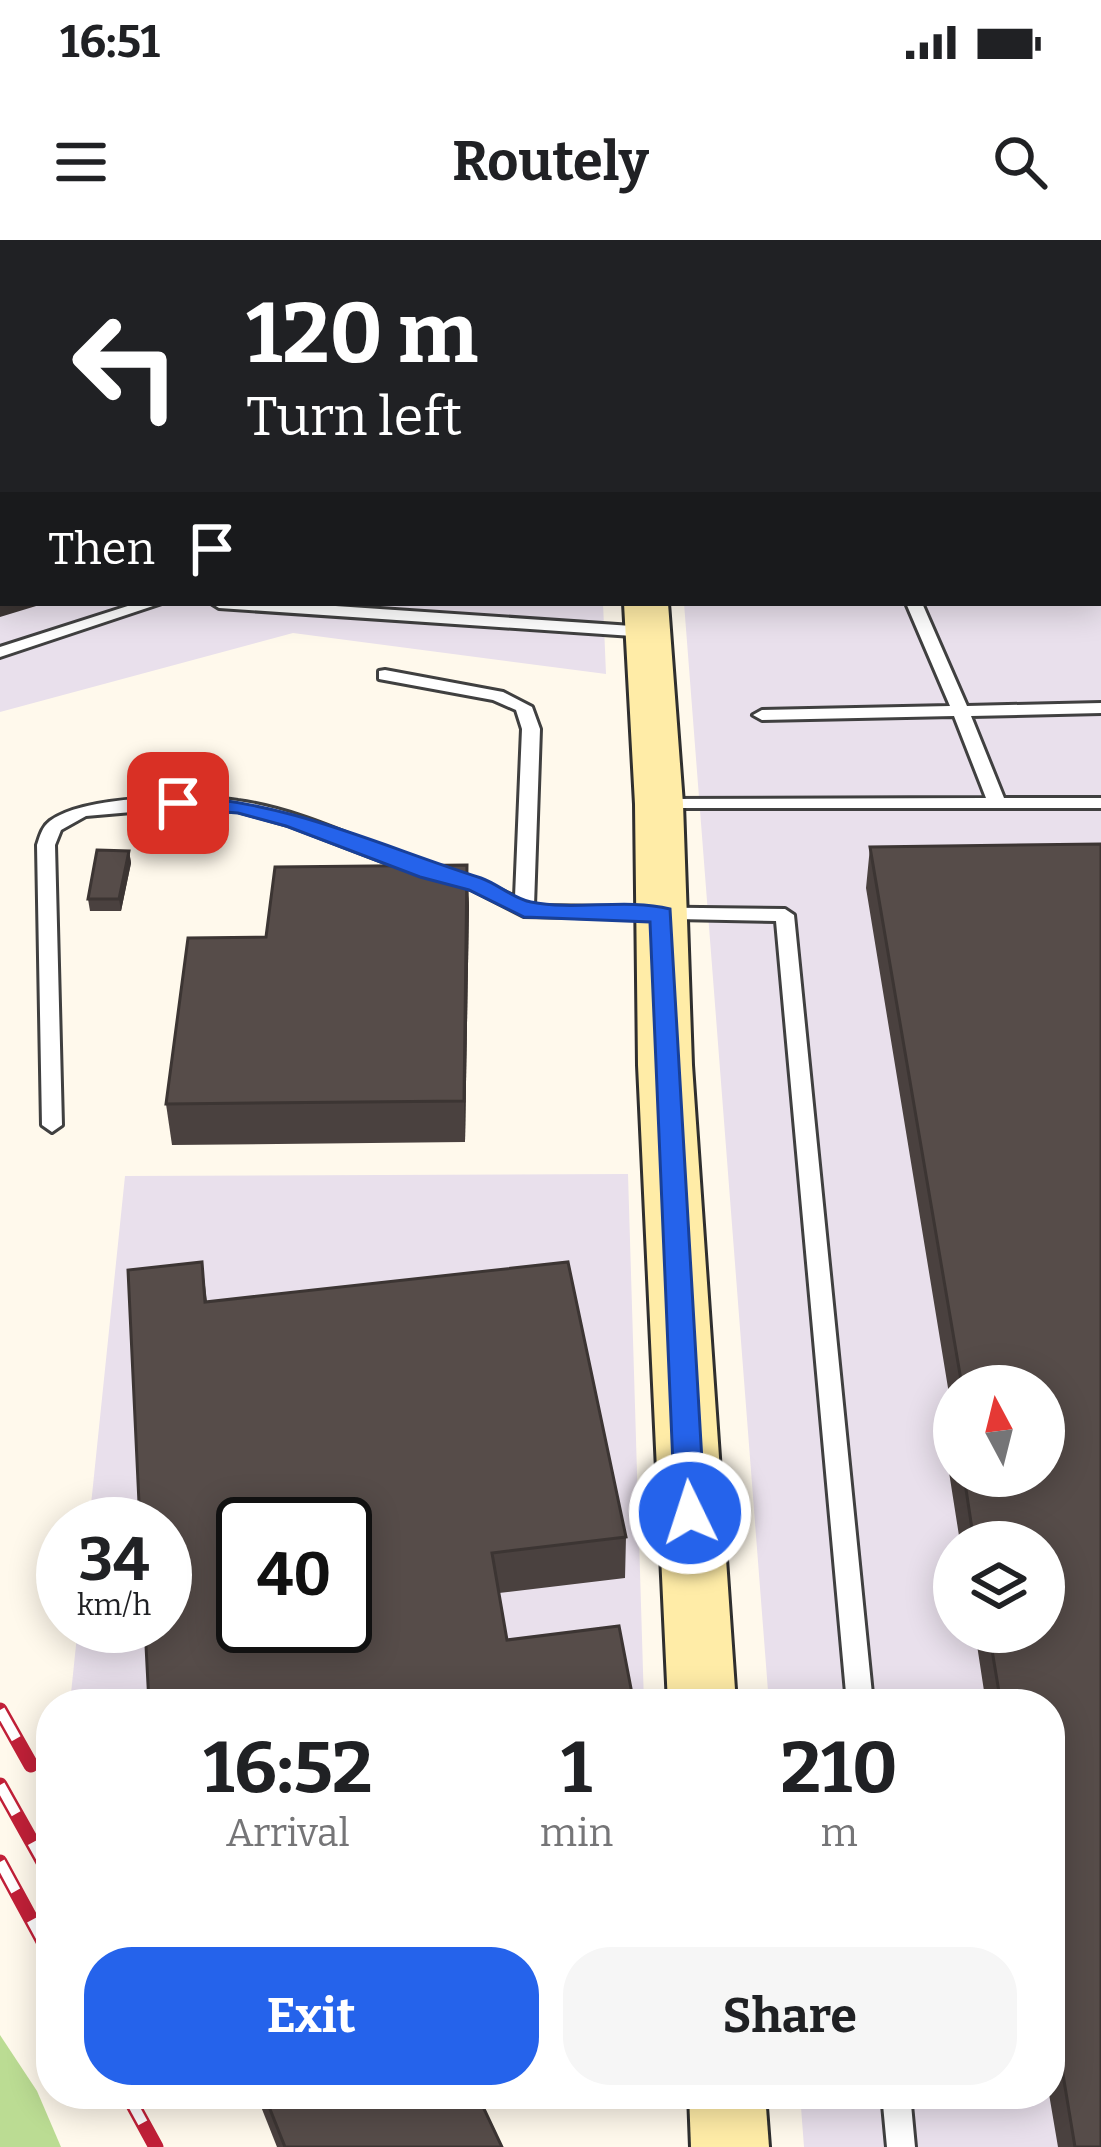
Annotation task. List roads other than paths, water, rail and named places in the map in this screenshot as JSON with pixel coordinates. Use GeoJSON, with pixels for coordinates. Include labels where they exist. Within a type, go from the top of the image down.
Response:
{"type":"FeatureCollection","features":[{"type":"Feature","properties":{"kind":"street"},"geometry":{"type":"LineString","coordinates":[[646,618],[659,804],[666,1089],[701,1689]]}},
{"type":"Feature","properties":{"kind":"street"},"geometry":{"type":"LineString","coordinates":[[728,2109],[730,2147]]}},
{"type":"Feature","properties":{"kind":"lane"},"geometry":{"type":"LineString","coordinates":[[0,652],[145,606]]}},
{"type":"Feature","properties":{"kind":"lane"},"geometry":{"type":"LineString","coordinates":[[289,606],[646,618]]}},
{"type":"Feature","properties":{"kind":"lane"},"geometry":{"type":"LineString","coordinates":[[915,606],[928,648],[960,710],[997,803]]}},
{"type":"Feature","properties":{"kind":"lane"},"geometry":{"type":"LineString","coordinates":[[386,675],[496,696],[523,707],[531,729],[524,910]]}},
{"type":"Feature","properties":{"kind":"lane"},"geometry":{"type":"LineString","coordinates":[[762,715],[1101,708]]}},
{"type":"Feature","properties":{"kind":"lane"},"geometry":{"type":"LineString","coordinates":[[659,804],[1101,803]]}},
{"type":"Feature","properties":{"kind":"lane"},"geometry":{"type":"LineString","coordinates":[[52,1125],[46,844],[52,827],[66,816],[142,805],[238,806],[478,885],[524,910],[785,915],[859,1689]]}},
{"type":"Feature","properties":{"kind":"lane"},"geometry":{"type":"LineString","coordinates":[[897,2109],[901,2147]]}},
{"type":"Feature","properties":{"kind":"railway"},"geometry":{"type":"LineString","coordinates":[[0,1710],[31,1765]]}},
{"type":"Feature","properties":{"kind":"railway"},"geometry":{"type":"LineString","coordinates":[[0,1785],[36,1849]]}},
{"type":"Feature","properties":{"kind":"railway"},"geometry":{"type":"LineString","coordinates":[[0,1862],[36,1928]]}},
{"type":"Feature","properties":{"kind":"railway"},"geometry":{"type":"LineString","coordinates":[[135,2109],[156,2147]]}}]}
